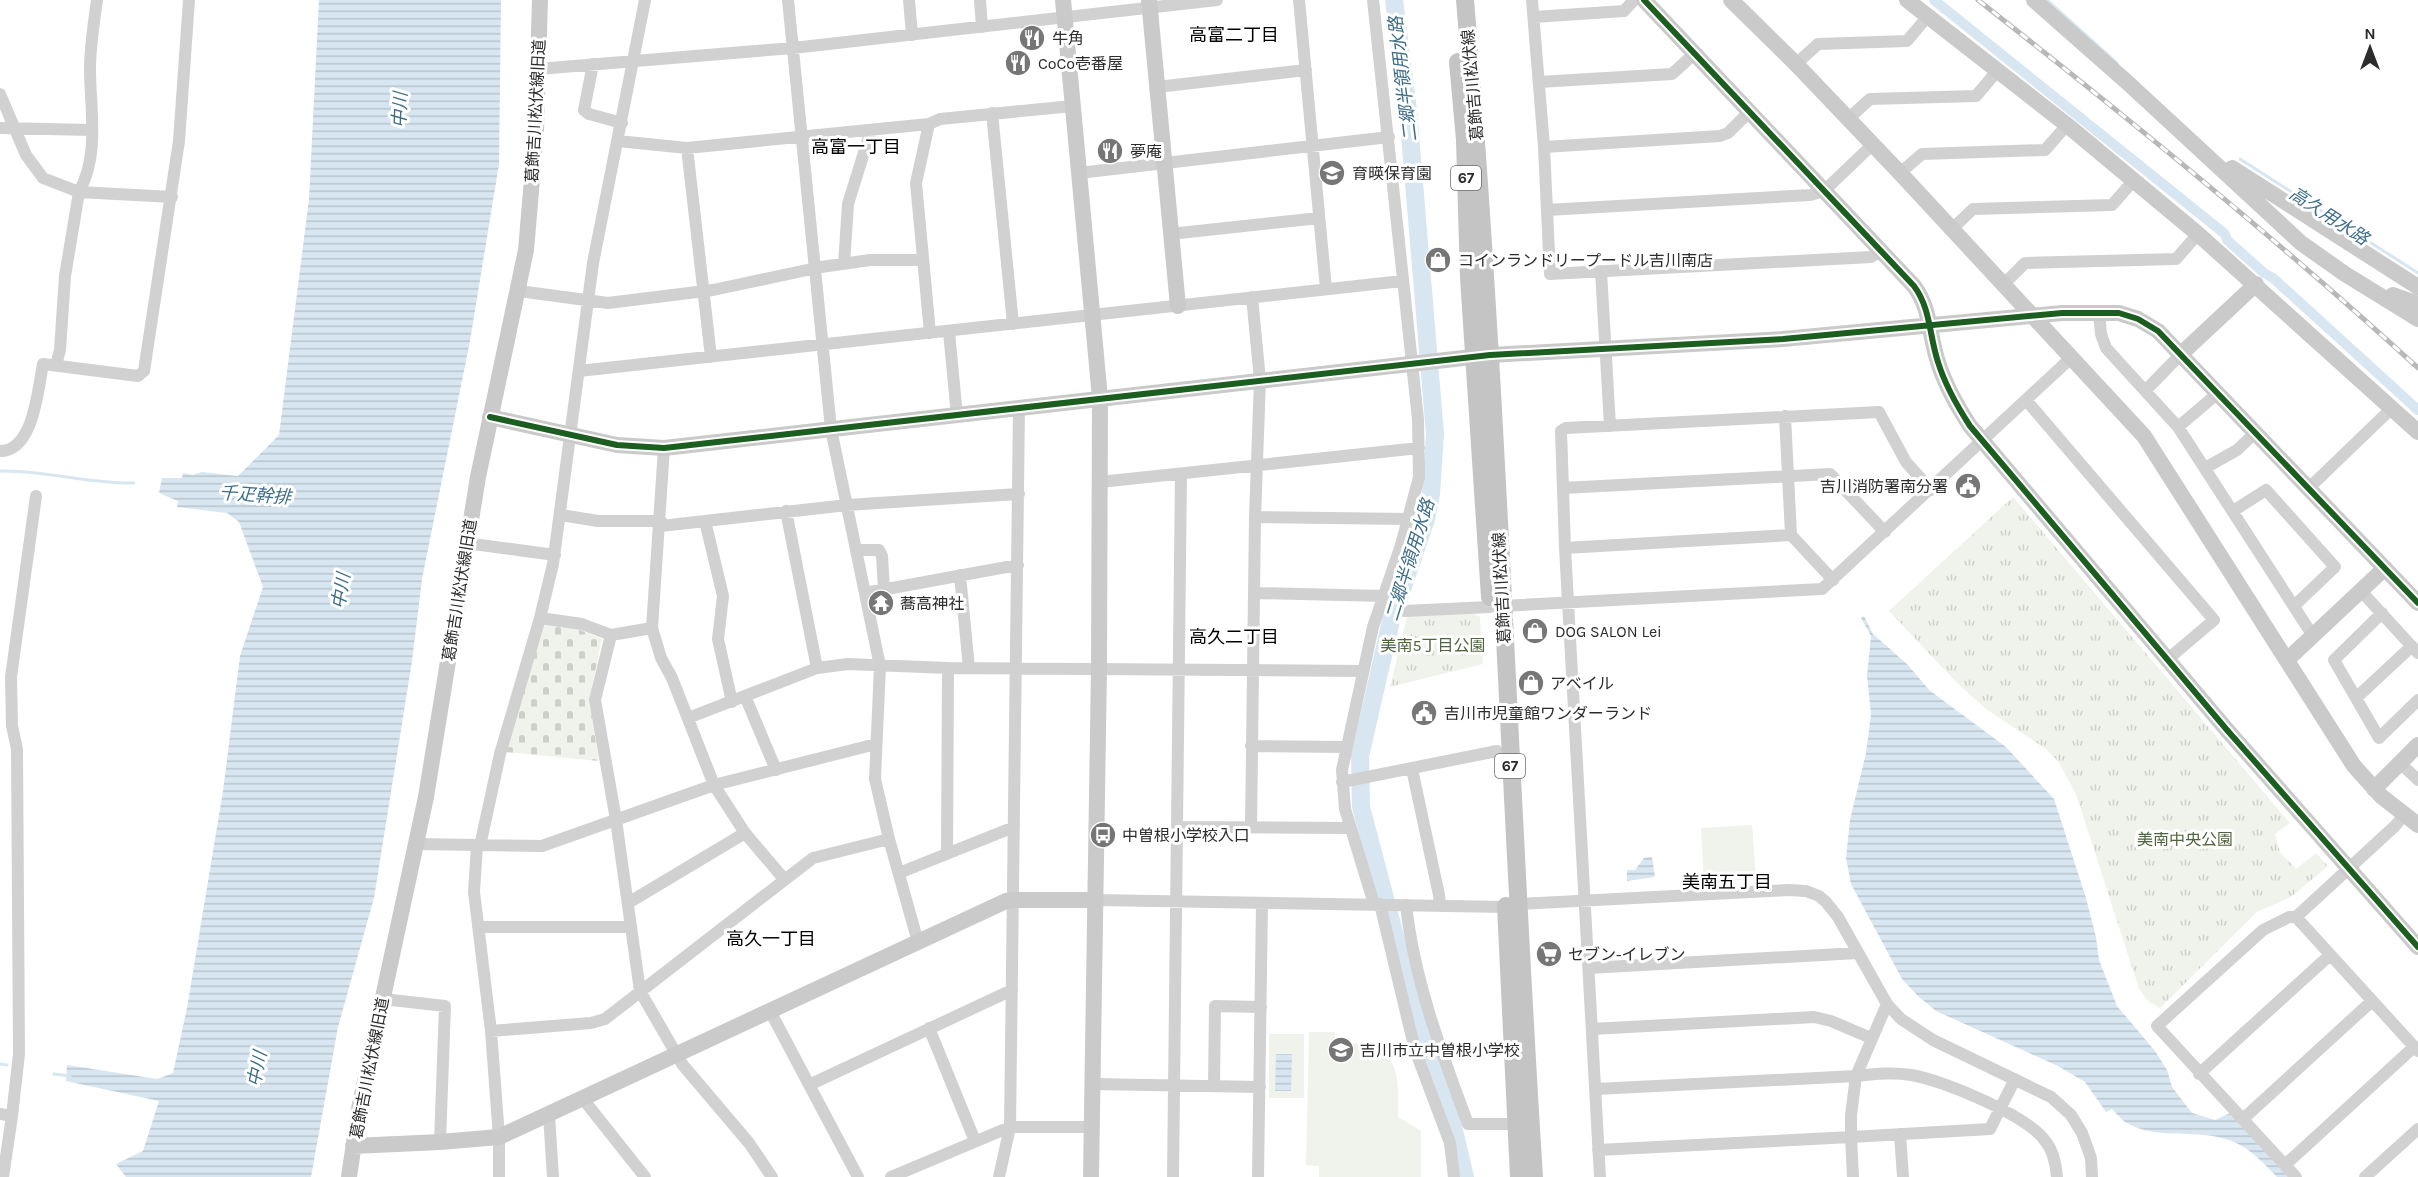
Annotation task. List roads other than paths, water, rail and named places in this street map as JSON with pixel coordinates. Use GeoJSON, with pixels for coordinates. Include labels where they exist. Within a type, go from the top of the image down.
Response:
{"type":"FeatureCollection","features":[{"type":"Feature","properties":{"kind":"main road","name":"葛飾吉川松伏線"},"geometry":{"type":"LineString","coordinates":[[1453,0],[1482,355],[1512,906],[1519,1177]]}},
{"type":"Feature","properties":{"kind":"main road","name":"葛飾吉川松伏線"},"geometry":{"type":"LineString","coordinates":[[1465,0],[1484,240],[1482,355]]}},
{"type":"Feature","properties":{"kind":"main road","name":"葛飾吉川松伏線"},"geometry":{"type":"LineString","coordinates":[[1496,606],[1497,751],[1534,1177]]}},
{"type":"Feature","properties":{"kind":"street"},"geometry":{"type":"LineString","coordinates":[[56,365],[60,350],[65,276],[80,192],[90,156],[92,130],[90,67],[97,0]]}},
{"type":"Feature","properties":{"kind":"street"},"geometry":{"type":"LineString","coordinates":[[0,451],[7,451],[20,440],[32,423],[43,364],[138,376],[144,371],[172,197],[183,108],[189,0]]}},
{"type":"Feature","properties":{"kind":"street","name":"葛飾吉川松伏線旧道"},"geometry":{"type":"LineString","coordinates":[[349,1177],[382,999],[417,844],[466,543],[490,417],[519,291],[530,214],[540,0]]}},
{"type":"Feature","properties":{"kind":"street"},"geometry":{"type":"LineString","coordinates":[[499,1177],[499,1137],[491,1031],[474,892],[479,846],[501,754],[540,618],[555,555],[593,263],[645,0]]}},
{"type":"Feature","properties":{"kind":"street"},"geometry":{"type":"LineString","coordinates":[[788,0],[831,429],[880,666],[875,779],[918,942]]}},
{"type":"Feature","properties":{"kind":"street"},"geometry":{"type":"LineString","coordinates":[[909,0],[912,35]]}},
{"type":"Feature","properties":{"kind":"street"},"geometry":{"type":"LineString","coordinates":[[980,0],[982,27]]}},
{"type":"Feature","properties":{"kind":"street"},"geometry":{"type":"LineString","coordinates":[[538,69],[793,48],[982,27],[1064,8],[1217,0]]}},
{"type":"Feature","properties":{"kind":"street"},"geometry":{"type":"LineString","coordinates":[[1299,0],[1326,289]]}},
{"type":"Feature","properties":{"kind":"street"},"geometry":{"type":"LineString","coordinates":[[1373,0],[1389,137],[1402,281],[1421,362],[1418,419],[1419,477],[1409,519],[1373,627],[1345,747],[1342,782],[1350,828],[1377,904],[1415,1050],[1450,1143],[1454,1177]]}},
{"type":"Feature","properties":{"kind":"street"},"geometry":{"type":"LineString","coordinates":[[1532,0],[1544,147],[1550,274],[1871,256],[1881,250]]}},
{"type":"Feature","properties":{"kind":"street"},"geometry":{"type":"LineString","coordinates":[[1534,17],[1624,11],[1634,0]]}},
{"type":"Feature","properties":{"kind":"street"},"geometry":{"type":"LineString","coordinates":[[1644,0],[1921,295],[1927,308],[1938,362],[1947,386],[1959,409],[1982,441],[2348,869],[2418,947]]}},
{"type":"Feature","properties":{"kind":"street"},"geometry":{"type":"LineString","coordinates":[[1907,0],[2067,125],[2198,234],[2418,432]]}},
{"type":"Feature","properties":{"kind":"street"},"geometry":{"type":"LineString","coordinates":[[2034,0],[2301,243],[2418,319]]}},
{"type":"Feature","properties":{"kind":"street"},"geometry":{"type":"LineString","coordinates":[[1735,3],[1900,173],[2128,417],[2157,454],[2354,766],[2374,789],[2418,825]]}},
{"type":"Feature","properties":{"kind":"street"},"geometry":{"type":"LineString","coordinates":[[1149,4],[1178,306]]}},
{"type":"Feature","properties":{"kind":"street"},"geometry":{"type":"LineString","coordinates":[[1064,8],[1100,398],[1099,668],[1091,1177]]}},
{"type":"Feature","properties":{"kind":"street"},"geometry":{"type":"LineString","coordinates":[[1796,64],[1818,44],[1907,41],[1928,16]]}},
{"type":"Feature","properties":{"kind":"street"},"geometry":{"type":"LineString","coordinates":[[1539,82],[1672,74],[1694,54]]}},
{"type":"Feature","properties":{"kind":"street"},"geometry":{"type":"LineString","coordinates":[[593,64],[584,110],[622,123]]}},
{"type":"Feature","properties":{"kind":"street"},"geometry":{"type":"LineString","coordinates":[[1157,87],[1306,70]]}},
{"type":"Feature","properties":{"kind":"street"},"geometry":{"type":"LineString","coordinates":[[1848,119],[1870,99],[1977,96],[1998,70]]}},
{"type":"Feature","properties":{"kind":"street"},"geometry":{"type":"LineString","coordinates":[[0,94],[26,155],[43,178],[80,192],[172,197]]}},
{"type":"Feature","properties":{"kind":"street"},"geometry":{"type":"LineString","coordinates":[[618,141],[687,148],[929,124],[940,119],[1073,106]]}},
{"type":"Feature","properties":{"kind":"street"},"geometry":{"type":"LineString","coordinates":[[1544,147],[1720,136],[1728,133],[1749,112]]}},
{"type":"Feature","properties":{"kind":"street"},"geometry":{"type":"LineString","coordinates":[[992,113],[1013,324]]}},
{"type":"Feature","properties":{"kind":"street"},"geometry":{"type":"LineString","coordinates":[[929,124],[916,183],[930,333]]}},
{"type":"Feature","properties":{"kind":"street"},"geometry":{"type":"LineString","coordinates":[[1900,173],[1922,154],[2045,150],[2067,125]]}},
{"type":"Feature","properties":{"kind":"street"},"geometry":{"type":"LineString","coordinates":[[0,129],[92,130]]}},
{"type":"Feature","properties":{"kind":"street"},"geometry":{"type":"LineString","coordinates":[[844,264],[848,204],[871,130]]}},
{"type":"Feature","properties":{"kind":"street"},"geometry":{"type":"LineString","coordinates":[[1079,173],[1389,137]]}},
{"type":"Feature","properties":{"kind":"street"},"geometry":{"type":"LineString","coordinates":[[2194,144],[2418,287]]}},
{"type":"Feature","properties":{"kind":"street"},"geometry":{"type":"LineString","coordinates":[[1547,210],[1810,195],[1824,191],[1872,145]]}},
{"type":"Feature","properties":{"kind":"street"},"geometry":{"type":"LineString","coordinates":[[687,148],[711,357]]}},
{"type":"Feature","properties":{"kind":"street"},"geometry":{"type":"LineString","coordinates":[[1952,229],[1973,209],[2112,205],[2134,180]]}},
{"type":"Feature","properties":{"kind":"street"},"geometry":{"type":"LineString","coordinates":[[1170,234],[1320,218]]}},
{"type":"Feature","properties":{"kind":"street"},"geometry":{"type":"LineString","coordinates":[[2004,284],[2025,264],[2176,260],[2198,234]]}},
{"type":"Feature","properties":{"kind":"street"},"geometry":{"type":"LineString","coordinates":[[519,291],[608,303],[703,292],[815,268],[870,260],[923,260]]}},
{"type":"Feature","properties":{"kind":"street"},"geometry":{"type":"LineString","coordinates":[[1602,271],[1610,426]]}},
{"type":"Feature","properties":{"kind":"street"},"geometry":{"type":"LineString","coordinates":[[579,371],[1402,281]]}},
{"type":"Feature","properties":{"kind":"street"},"geometry":{"type":"LineString","coordinates":[[2358,282],[2418,304]]}},
{"type":"Feature","properties":{"kind":"street"},"geometry":{"type":"LineString","coordinates":[[2146,390],[2256,284]]}},
{"type":"Feature","properties":{"kind":"street"},"geometry":{"type":"LineString","coordinates":[[1251,827],[1256,465],[1260,380],[1252,297]]}},
{"type":"Feature","properties":{"kind":"street"},"geometry":{"type":"LineString","coordinates":[[2098,312],[2101,334],[2106,348],[2178,427],[2313,636]]}},
{"type":"Feature","properties":{"kind":"street"},"geometry":{"type":"LineString","coordinates":[[490,417],[626,446],[664,448],[1482,355],[1793,338],[2031,315],[2119,313],[2139,319],[2158,331],[2418,603]]}},
{"type":"Feature","properties":{"kind":"street"},"geometry":{"type":"LineString","coordinates":[[949,332],[957,416]]}},
{"type":"Feature","properties":{"kind":"street"},"geometry":{"type":"LineString","coordinates":[[1404,611],[1822,589],[2072,357]]}},
{"type":"Feature","properties":{"kind":"street"},"geometry":{"type":"LineString","coordinates":[[2178,427],[2218,393]]}},
{"type":"Feature","properties":{"kind":"street"},"geometry":{"type":"LineString","coordinates":[[2026,400],[2214,620],[2168,659]]}},
{"type":"Feature","properties":{"kind":"street"},"geometry":{"type":"LineString","coordinates":[[999,1177],[1010,1127],[1019,408]]}},
{"type":"Feature","properties":{"kind":"street"},"geometry":{"type":"LineString","coordinates":[[2309,488],[2392,408]]}},
{"type":"Feature","properties":{"kind":"street"},"geometry":{"type":"LineString","coordinates":[[1600,1177],[1570,604],[1565,548],[1561,431],[1566,428],[1879,412],[1906,462],[1931,490]]}},
{"type":"Feature","properties":{"kind":"street"},"geometry":{"type":"LineString","coordinates":[[1785,416],[1791,535],[1833,580]]}},
{"type":"Feature","properties":{"kind":"street"},"geometry":{"type":"LineString","coordinates":[[2205,468],[2237,450],[2256,432]]}},
{"type":"Feature","properties":{"kind":"street"},"geometry":{"type":"LineString","coordinates":[[664,448],[661,524],[652,628],[661,658],[672,678],[714,785],[745,833],[784,879]]}},
{"type":"Feature","properties":{"kind":"street"},"geometry":{"type":"LineString","coordinates":[[1100,482],[1419,448]]}},
{"type":"Feature","properties":{"kind":"street"},"geometry":{"type":"LineString","coordinates":[[1173,1177],[1181,474]]}},
{"type":"Feature","properties":{"kind":"street"},"geometry":{"type":"LineString","coordinates":[[1563,488],[1830,474],[1885,532]]}},
{"type":"Feature","properties":{"kind":"street"},"geometry":{"type":"LineString","coordinates":[[2233,511],[2266,490],[2335,567],[2294,606]]}},
{"type":"Feature","properties":{"kind":"street"},"geometry":{"type":"LineString","coordinates":[[561,515],[598,521],[661,524],[847,505],[1019,494]]}},
{"type":"Feature","properties":{"kind":"street"},"geometry":{"type":"LineString","coordinates":[[3,1177],[6,1115],[19,1054],[20,934],[17,749],[6,726],[36,496]]}},
{"type":"Feature","properties":{"kind":"street"},"geometry":{"type":"LineString","coordinates":[[786,511],[817,668]]}},
{"type":"Feature","properties":{"kind":"street"},"geometry":{"type":"LineString","coordinates":[[1255,517],[1409,519]]}},
{"type":"Feature","properties":{"kind":"street"},"geometry":{"type":"LineString","coordinates":[[705,521],[723,596],[718,639],[732,702]]}},
{"type":"Feature","properties":{"kind":"street"},"geometry":{"type":"LineString","coordinates":[[1565,548],[1791,535]]}},
{"type":"Feature","properties":{"kind":"street"},"geometry":{"type":"LineString","coordinates":[[466,543],[555,555]]}},
{"type":"Feature","properties":{"kind":"street"},"geometry":{"type":"LineString","coordinates":[[857,550],[879,550],[882,556],[884,589]]}},
{"type":"Feature","properties":{"kind":"street"},"geometry":{"type":"LineString","coordinates":[[865,592],[1018,565]]}},
{"type":"Feature","properties":{"kind":"street"},"geometry":{"type":"LineString","coordinates":[[2288,659],[2385,568]]}},
{"type":"Feature","properties":{"kind":"street"},"geometry":{"type":"LineString","coordinates":[[960,575],[969,668]]}},
{"type":"Feature","properties":{"kind":"street"},"geometry":{"type":"LineString","coordinates":[[2356,698],[2415,649],[2361,591]]}},
{"type":"Feature","properties":{"kind":"street"},"geometry":{"type":"LineString","coordinates":[[1254,593],[1384,596]]}},
{"type":"Feature","properties":{"kind":"street"},"geometry":{"type":"LineString","coordinates":[[2382,613],[2334,660],[2379,738],[2418,700]]}},
{"type":"Feature","properties":{"kind":"street"},"geometry":{"type":"LineString","coordinates":[[540,618],[582,624],[611,635],[652,628]]}},
{"type":"Feature","properties":{"kind":"street"},"geometry":{"type":"LineString","coordinates":[[611,635],[595,700],[616,819],[640,991],[675,1055],[749,1143],[772,1177]]}},
{"type":"Feature","properties":{"kind":"street"},"geometry":{"type":"LineString","coordinates":[[688,718],[817,668],[848,664],[948,668],[1364,671]]}},
{"type":"Feature","properties":{"kind":"street"},"geometry":{"type":"LineString","coordinates":[[947,854],[948,668]]}},
{"type":"Feature","properties":{"kind":"street"},"geometry":{"type":"LineString","coordinates":[[745,696],[776,770]]}},
{"type":"Feature","properties":{"kind":"street"},"geometry":{"type":"LineString","coordinates":[[417,844],[542,846],[714,785],[876,744]]}},
{"type":"Feature","properties":{"kind":"street"},"geometry":{"type":"LineString","coordinates":[[2374,789],[2418,745]]}},
{"type":"Feature","properties":{"kind":"street"},"geometry":{"type":"LineString","coordinates":[[1251,746],[1345,747]]}},
{"type":"Feature","properties":{"kind":"street"},"geometry":{"type":"LineString","coordinates":[[1342,782],[1497,751]]}},
{"type":"Feature","properties":{"kind":"street"},"geometry":{"type":"LineString","coordinates":[[2400,763],[2418,780]]}},
{"type":"Feature","properties":{"kind":"street"},"geometry":{"type":"LineString","coordinates":[[1412,769],[1440,906]]}},
{"type":"Feature","properties":{"kind":"street"},"geometry":{"type":"LineString","coordinates":[[2296,1177],[2157,1026],[2263,930],[2289,917],[2296,917],[2395,826],[2404,815]]}},
{"type":"Feature","properties":{"kind":"street"},"geometry":{"type":"LineString","coordinates":[[899,873],[1014,827]]}},
{"type":"Feature","properties":{"kind":"street"},"geometry":{"type":"LineString","coordinates":[[1178,827],[1350,828]]}},
{"type":"Feature","properties":{"kind":"street"},"geometry":{"type":"LineString","coordinates":[[628,903],[745,833]]}},
{"type":"Feature","properties":{"kind":"street"},"geometry":{"type":"LineString","coordinates":[[491,1031],[591,1023],[605,1019],[813,858],[889,839]]}},
{"type":"Feature","properties":{"kind":"street"},"geometry":{"type":"LineString","coordinates":[[353,1146],[499,1137],[1013,900],[1512,906],[1789,890],[1806,891],[1819,896],[1826,902],[1838,917],[1887,1004],[1901,1019],[1918,1031],[2051,1097],[2071,1115],[2082,1133],[2091,1158],[2092,1177]]}},
{"type":"Feature","properties":{"kind":"street"},"geometry":{"type":"LineString","coordinates":[[1258,1177],[1262,903]]}},
{"type":"Feature","properties":{"kind":"street"},"geometry":{"type":"LineString","coordinates":[[1402,905],[1431,1014],[1468,1124],[1517,1124]]}},
{"type":"Feature","properties":{"kind":"street"},"geometry":{"type":"LineString","coordinates":[[2285,1166],[2416,1049],[2296,917]]}},
{"type":"Feature","properties":{"kind":"street"},"geometry":{"type":"LineString","coordinates":[[478,927],[630,927]]}},
{"type":"Feature","properties":{"kind":"street"},"geometry":{"type":"LineString","coordinates":[[1589,968],[1858,953]]}},
{"type":"Feature","properties":{"kind":"street"},"geometry":{"type":"LineString","coordinates":[[2199,1074],[2330,955]]}},
{"type":"Feature","properties":{"kind":"street"},"geometry":{"type":"LineString","coordinates":[[809,1084],[1012,990]]}},
{"type":"Feature","properties":{"kind":"street"},"geometry":{"type":"LineString","coordinates":[[382,999],[445,1006],[440,1142]]}},
{"type":"Feature","properties":{"kind":"street"},"geometry":{"type":"LineString","coordinates":[[2243,1119],[2372,1001]]}},
{"type":"Feature","properties":{"kind":"street"},"geometry":{"type":"LineString","coordinates":[[1853,1177],[1851,1115],[1856,1076],[1887,1004]]}},
{"type":"Feature","properties":{"kind":"street"},"geometry":{"type":"LineString","coordinates":[[1214,1086],[1215,1005],[1261,1007]]}},
{"type":"Feature","properties":{"kind":"street"},"geometry":{"type":"LineString","coordinates":[[770,1011],[858,1177]]}},
{"type":"Feature","properties":{"kind":"street"},"geometry":{"type":"LineString","coordinates":[[1592,1029],[1814,1017],[1831,1021],[1871,1038]]}},
{"type":"Feature","properties":{"kind":"street"},"geometry":{"type":"LineString","coordinates":[[929,1028],[975,1141]]}},
{"type":"Feature","properties":{"kind":"street"},"geometry":{"type":"LineString","coordinates":[[1596,1089],[1897,1073],[1929,1079],[1952,1087],[2025,1123],[2046,1141],[2054,1159],[2056,1177]]}},
{"type":"Feature","properties":{"kind":"street"},"geometry":{"type":"LineString","coordinates":[[1598,1150],[1990,1129],[2015,1080]]}},
{"type":"Feature","properties":{"kind":"street"},"geometry":{"type":"LineString","coordinates":[[1093,1084],[1260,1087]]}},
{"type":"Feature","properties":{"kind":"street"},"geometry":{"type":"LineString","coordinates":[[583,1099],[645,1177]]}},
{"type":"Feature","properties":{"kind":"street"},"geometry":{"type":"LineString","coordinates":[[549,1115],[553,1177]]}},
{"type":"Feature","properties":{"kind":"street"},"geometry":{"type":"LineString","coordinates":[[891,1177],[1010,1127],[1091,1127]]}},
{"type":"Feature","properties":{"kind":"street"},"geometry":{"type":"LineString","coordinates":[[2365,1177],[2418,1129]]}},
{"type":"Feature","properties":{"kind":"street"},"geometry":{"type":"LineString","coordinates":[[1900,1134],[1903,1177]]}},
{"type":"Feature","properties":{"kind":"water","name":"中川"},"geometry":{"type":"Polygon","coordinates":[[[319,0],[501,0],[499,164],[470,341],[422,579],[412,661],[374,898],[338,1027],[311,1177],[126,1177],[116,1164],[143,1151],[159,1101],[66,1081],[67,1065],[157,1079],[173,1073],[187,1008],[223,791],[240,656],[263,587],[239,522],[227,513],[177,507],[178,501],[159,493],[162,478],[182,478],[183,473],[193,475],[202,472],[238,476],[279,435],[309,199],[319,0]]]}},
{"type":"Feature","properties":{"kind":"water"},"geometry":{"type":"Polygon","coordinates":[[[1864,616],[1873,634],[1908,665],[1929,690],[2006,747],[2054,799],[2086,898],[2099,960],[2117,1006],[2155,1051],[2167,1070],[2172,1087],[2192,1113],[2215,1120],[2230,1113],[2290,1177],[2277,1177],[2252,1153],[2234,1142],[2207,1135],[2151,1131],[2125,1122],[2112,1109],[2106,1112],[2085,1082],[2058,1066],[1936,1011],[1902,979],[1851,884],[1846,858],[1850,820],[1866,753],[1871,714],[1867,676],[1871,636],[1861,618],[1864,616]]]}},
{"type":"Feature","properties":{"kind":"water"},"geometry":{"type":"Polygon","coordinates":[[[1652,857],[1655,877],[1627,881],[1627,870],[1635,870],[1644,858],[1652,857]]]}},
{"type":"Feature","properties":{"kind":"water"},"geometry":{"type":"Polygon","coordinates":[[[1276,1054],[1292,1054],[1291,1091],[1275,1091],[1276,1054]]]}},
{"type":"Feature","properties":{"kind":"waterway","name":"二郷半領用水路"},"geometry":{"type":"LineString","coordinates":[[1394,0],[1408,111],[1435,434],[1431,494],[1426,519],[1391,621],[1360,756],[1361,807],[1410,993],[1451,1118],[1465,1177]]}},
{"type":"Feature","properties":{"kind":"waterway"},"geometry":{"type":"LineString","coordinates":[[1934,0],[2225,234],[2227,240],[2264,273],[2273,278],[2418,410]]}},
{"type":"Feature","properties":{"kind":"waterway","name":"高久用水路"},"geometry":{"type":"LineString","coordinates":[[2047,0],[2117,63]]}},
{"type":"Feature","properties":{"kind":"waterway","name":"高久用水路"},"geometry":{"type":"LineString","coordinates":[[2240,159],[2418,273]]}},
{"type":"Feature","properties":{"kind":"waterway","name":"千疋幹排"},"geometry":{"type":"LineString","coordinates":[[0,471],[134,483]]}},
{"type":"Feature","properties":{"kind":"waterway"},"geometry":{"type":"LineString","coordinates":[[0,1064],[7,1065]]}},
{"type":"Feature","properties":{"kind":"waterway"},"geometry":{"type":"LineString","coordinates":[[54,1074],[70,1076]]}},
{"type":"Feature","properties":{"kind":"railway"},"geometry":{"type":"LineString","coordinates":[[1978,0],[2201,180],[2418,368]]}},
{"type":"Feature","properties":{"kind":"place","name":"牛角"},"geometry":{"type":"Point","coordinates":[1032,38]}},
{"type":"Feature","properties":{"kind":"place","name":"CoCo壱番屋"},"geometry":{"type":"Point","coordinates":[1018,63]}},
{"type":"Feature","properties":{"kind":"place","name":"夢庵"},"geometry":{"type":"Point","coordinates":[1110,151]}},
{"type":"Feature","properties":{"kind":"place","name":"育暎保育園"},"geometry":{"type":"Point","coordinates":[1332,173]}},
{"type":"Feature","properties":{"kind":"place","name":"コインランドリープードル吉川南店"},"geometry":{"type":"Point","coordinates":[1438,260]}},
{"type":"Feature","properties":{"kind":"place","name":"吉川消防署南分署"},"geometry":{"type":"Point","coordinates":[1968,486]}},
{"type":"Feature","properties":{"kind":"place","name":"蕎高神社"},"geometry":{"type":"Point","coordinates":[881,603]}},
{"type":"Feature","properties":{"kind":"place","name":"DOG SALON Lei"},"geometry":{"type":"Point","coordinates":[1535,631]}},
{"type":"Feature","properties":{"kind":"place","name":"アベイル"},"geometry":{"type":"Point","coordinates":[1531,683]}},
{"type":"Feature","properties":{"kind":"place","name":"吉川市児童館ワンダーランド"},"geometry":{"type":"Point","coordinates":[1424,713]}},
{"type":"Feature","properties":{"kind":"place","name":"中曽根小学校入口"},"geometry":{"type":"Point","coordinates":[1103,835]}},
{"type":"Feature","properties":{"kind":"place","name":"セブン-イレブン"},"geometry":{"type":"Point","coordinates":[1549,954]}},
{"type":"Feature","properties":{"kind":"place","name":"吉川市立中曽根小学校"},"geometry":{"type":"Point","coordinates":[1341,1050]}},
{"type":"Feature","properties":{"kind":"district","name":"高富二丁目"},"geometry":{"type":"Point","coordinates":[1234,35]}},
{"type":"Feature","properties":{"kind":"district","name":"高富一丁目"},"geometry":{"type":"Point","coordinates":[856,147]}},
{"type":"Feature","properties":{"kind":"district","name":"高久二丁目"},"geometry":{"type":"Point","coordinates":[1234,637]}},
{"type":"Feature","properties":{"kind":"district","name":"美南五丁目"},"geometry":{"type":"Point","coordinates":[1727,882]}},
{"type":"Feature","properties":{"kind":"district","name":"高久一丁目"},"geometry":{"type":"Point","coordinates":[771,939]}},
{"type":"Feature","properties":{"kind":"park label","name":"美南5丁目公園"},"geometry":{"type":"Point","coordinates":[1433,645]}},
{"type":"Feature","properties":{"kind":"park label","name":"美南中央公園"},"geometry":{"type":"Point","coordinates":[2185,839]}}]}
